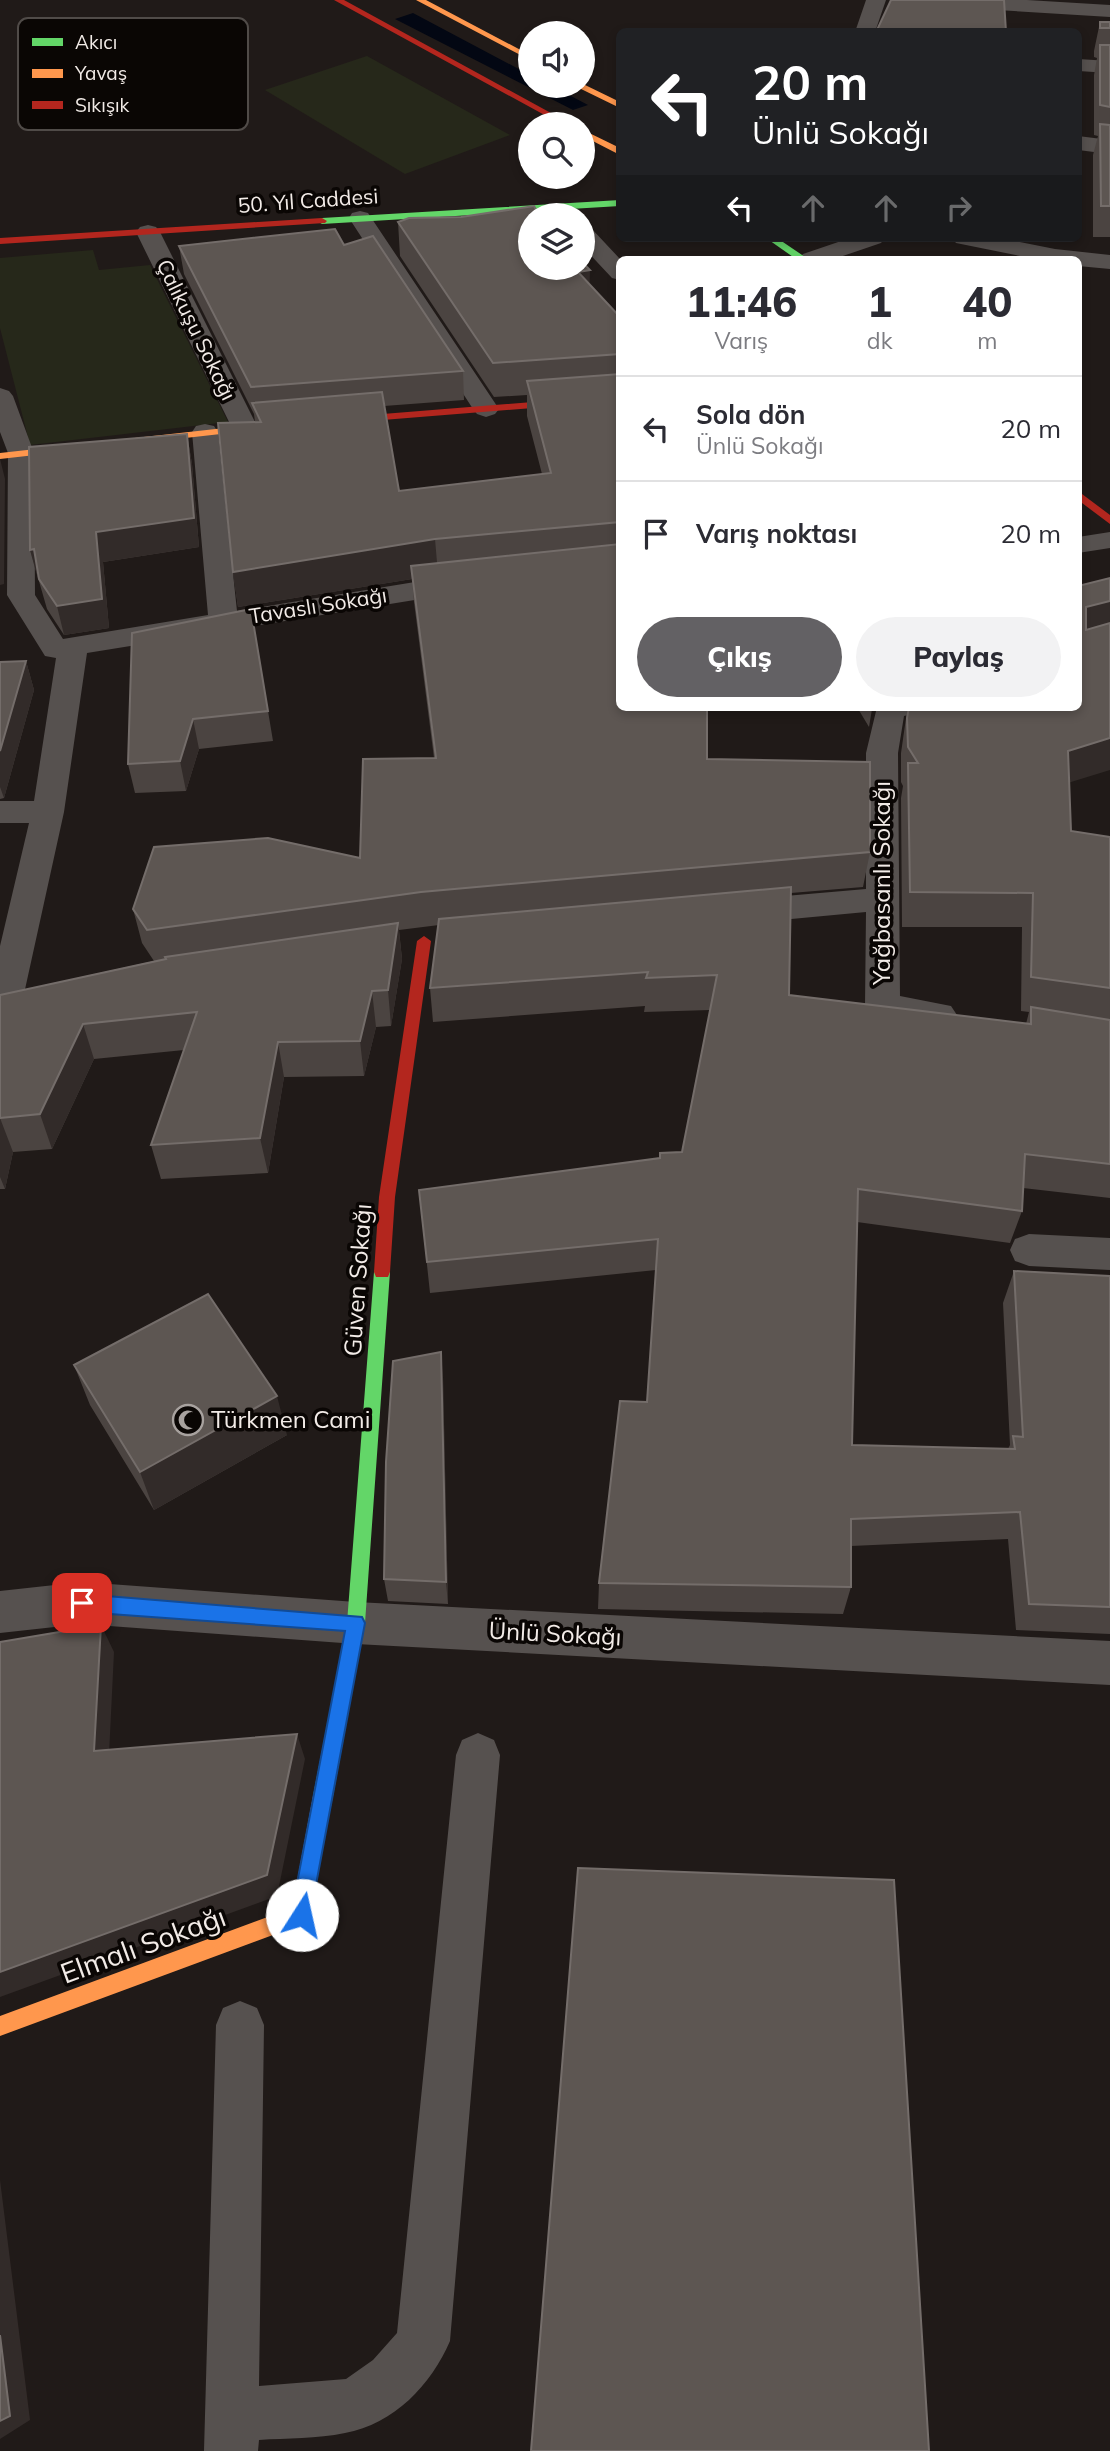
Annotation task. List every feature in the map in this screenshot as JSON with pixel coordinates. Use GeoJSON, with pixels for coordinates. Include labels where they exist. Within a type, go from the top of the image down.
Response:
{"type":"FeatureCollection","features":[{"type":"Feature","properties":{"kind":"street"},"geometry":{"type":"LineString","coordinates":[[338,0],[545,112]]}},
{"type":"Feature","properties":{"kind":"street"},"geometry":{"type":"LineString","coordinates":[[866,28],[876,0]]}},
{"type":"Feature","properties":{"kind":"street"},"geometry":{"type":"LineString","coordinates":[[932,0],[1025,3],[1110,11]]}},
{"type":"Feature","properties":{"kind":"street"},"geometry":{"type":"LineString","coordinates":[[429,1],[518,51]]}},
{"type":"Feature","properties":{"kind":"street"},"geometry":{"type":"LineString","coordinates":[[1082,65],[1110,67]]}},
{"type":"Feature","properties":{"kind":"street"},"geometry":{"type":"LineString","coordinates":[[595,93],[616,104]]}},
{"type":"Feature","properties":{"kind":"street"},"geometry":{"type":"LineString","coordinates":[[595,138],[616,150]]}},
{"type":"Feature","properties":{"kind":"street"},"geometry":{"type":"LineString","coordinates":[[1082,144],[1110,147]]}},
{"type":"Feature","properties":{"kind":"street","name":"50. Yıl Caddesi"},"geometry":{"type":"LineString","coordinates":[[595,207],[616,204]]}},
{"type":"Feature","properties":{"kind":"street","name":"50. Yıl Caddesi"},"geometry":{"type":"LineString","coordinates":[[0,241],[360,218],[518,213]]}},
{"type":"Feature","properties":{"kind":"street"},"geometry":{"type":"LineString","coordinates":[[360,218],[486,409]]}},
{"type":"Feature","properties":{"kind":"street","name":"Çalıkuşu Sokağı"},"geometry":{"type":"LineString","coordinates":[[148,232],[245,428]]}},
{"type":"Feature","properties":{"kind":"street"},"geometry":{"type":"LineString","coordinates":[[777,242],[799,256]]}},
{"type":"Feature","properties":{"kind":"street"},"geometry":{"type":"LineString","coordinates":[[820,256],[861,242]]}},
{"type":"Feature","properties":{"kind":"street"},"geometry":{"type":"LineString","coordinates":[[984,242],[1055,256]]}},
{"type":"Feature","properties":{"kind":"street"},"geometry":{"type":"LineString","coordinates":[[595,246],[616,269]]}},
{"type":"Feature","properties":{"kind":"street"},"geometry":{"type":"LineString","coordinates":[[1082,259],[1110,262]]}},
{"type":"Feature","properties":{"kind":"street"},"geometry":{"type":"LineString","coordinates":[[0,396],[10,454],[11,597],[55,649],[74,646],[48,812],[11,1002]]}},
{"type":"Feature","properties":{"kind":"street"},"geometry":{"type":"LineString","coordinates":[[312,423],[616,398]]}},
{"type":"Feature","properties":{"kind":"street"},"geometry":{"type":"LineString","coordinates":[[10,454],[285,425]]}},
{"type":"Feature","properties":{"kind":"street"},"geometry":{"type":"LineString","coordinates":[[205,432],[223,621]]}},
{"type":"Feature","properties":{"kind":"street"},"geometry":{"type":"LineString","coordinates":[[1082,497],[1110,520]]}},
{"type":"Feature","properties":{"kind":"street"},"geometry":{"type":"LineString","coordinates":[[1082,544],[1110,540]]}},
{"type":"Feature","properties":{"kind":"street","name":"Tavaslı Sokağı"},"geometry":{"type":"LineString","coordinates":[[74,646],[438,586],[490,580]]}},
{"type":"Feature","properties":{"kind":"street","name":"Yağbasanlı Sokağı"},"geometry":{"type":"LineString","coordinates":[[890,711],[882,753],[883,1006],[976,1020]]}},
{"type":"Feature","properties":{"kind":"street"},"geometry":{"type":"LineString","coordinates":[[0,813],[48,812]]}},
{"type":"Feature","properties":{"kind":"street"},"geometry":{"type":"LineString","coordinates":[[702,916],[882,899]]}},
{"type":"Feature","properties":{"kind":"street","name":"Güven Sokağı"},"geometry":{"type":"LineString","coordinates":[[356,1623],[387,1197],[424,942]]}},
{"type":"Feature","properties":{"kind":"street"},"geometry":{"type":"LineString","coordinates":[[1029,1250],[1110,1254]]}},
{"type":"Feature","properties":{"kind":"street","name":"Ünlü Sokağı"},"geometry":{"type":"LineString","coordinates":[[0,1612],[82,1603],[356,1623],[1110,1662]]}},
{"type":"Feature","properties":{"kind":"street","name":"Elmalı Sokağı"},"geometry":{"type":"LineString","coordinates":[[0,2026],[302,1915],[356,1623]]}},
{"type":"Feature","properties":{"kind":"lane"},"geometry":{"type":"LineString","coordinates":[[240,2025],[232,2433],[346,2406],[371,2396],[409,2363],[423,2341],[478,1755]]}},
{"type":"Feature","properties":{"kind":"green space"},"geometry":{"type":"Polygon","coordinates":[[[367,56],[510,135],[405,174],[265,90],[367,56]]]}},
{"type":"Feature","properties":{"kind":"green space"},"geometry":{"type":"Polygon","coordinates":[[[93,250],[99,270],[150,265],[228,422],[30,445],[0,328],[0,258],[93,250]]]}},
{"type":"Feature","properties":{"kind":"shaded area"},"geometry":{"type":"Polygon","coordinates":[[[413,13],[518,69],[518,82],[395,19],[413,13]]]}},
{"type":"Feature","properties":{"kind":"shaded area"},"geometry":{"type":"Polygon","coordinates":[[[550,98],[575,98],[588,105],[573,110],[550,98]]]}},
{"type":"Feature","properties":{"kind":"building"},"geometry":{"type":"Polygon","coordinates":[[[891,0],[1004,0],[1006,28],[878,28],[891,0]]]}},
{"type":"Feature","properties":{"kind":"building"},"geometry":{"type":"Polygon","coordinates":[[[1100,22],[1110,22],[1110,28],[1100,28],[1100,22]]]}},
{"type":"Feature","properties":{"kind":"building"},"geometry":{"type":"Polygon","coordinates":[[[1100,45],[1110,45],[1110,107],[1100,105],[1100,45]]]}},
{"type":"Feature","properties":{"kind":"building"},"geometry":{"type":"Polygon","coordinates":[[[1100,124],[1110,125],[1110,206],[1101,206],[1100,124]]]}},
{"type":"Feature","properties":{"kind":"building"},"geometry":{"type":"Polygon","coordinates":[[[518,208],[518,280],[585,280],[616,313],[616,354],[493,363],[398,222],[409,218],[461,217],[518,208]]]}},
{"type":"Feature","properties":{"kind":"building"},"geometry":{"type":"Polygon","coordinates":[[[335,229],[344,245],[373,236],[463,371],[251,387],[179,246],[335,229]]]}},
{"type":"Feature","properties":{"kind":"building"},"geometry":{"type":"Polygon","coordinates":[[[616,374],[616,522],[435,539],[233,572],[218,423],[261,422],[252,403],[382,392],[399,491],[551,473],[527,381],[616,374]]]}},
{"type":"Feature","properties":{"kind":"building"},"geometry":{"type":"Polygon","coordinates":[[[187,434],[194,518],[96,532],[102,599],[57,606],[39,579],[34,549],[30,550],[29,447],[187,434]]]}},
{"type":"Feature","properties":{"kind":"building"},"geometry":{"type":"Polygon","coordinates":[[[616,544],[616,711],[707,711],[707,759],[870,762],[870,852],[421,892],[147,930],[133,909],[154,847],[268,838],[360,858],[363,759],[436,758],[411,566],[616,544]]]}},
{"type":"Feature","properties":{"kind":"building"},"geometry":{"type":"Polygon","coordinates":[[[1110,578],[1110,601],[1086,607],[1086,630],[1110,623],[1110,738],[1068,751],[1071,831],[1110,837],[1110,988],[1031,977],[1033,893],[910,892],[908,763],[918,763],[908,747],[908,711],[1082,711],[1082,585],[1110,578]]]}},
{"type":"Feature","properties":{"kind":"building"},"geometry":{"type":"Polygon","coordinates":[[[251,609],[268,711],[193,719],[180,761],[128,764],[132,633],[251,609]]]}},
{"type":"Feature","properties":{"kind":"building"},"geometry":{"type":"Polygon","coordinates":[[[26,661],[0,751],[0,662],[26,661]]]}},
{"type":"Feature","properties":{"kind":"building"},"geometry":{"type":"Polygon","coordinates":[[[791,887],[789,995],[1031,1024],[1031,1007],[1110,1020],[1110,1164],[1025,1154],[1022,1211],[858,1189],[852,1445],[1015,1449],[1013,1436],[1023,1437],[1014,1271],[1110,1276],[1110,1607],[1029,1604],[1020,1512],[851,1519],[851,1587],[599,1583],[620,1401],[647,1402],[658,1239],[427,1262],[419,1190],[660,1158],[660,1153],[682,1152],[717,975],[646,978],[648,972],[430,988],[439,919],[791,887]]]}},
{"type":"Feature","properties":{"kind":"building"},"geometry":{"type":"Polygon","coordinates":[[[398,923],[388,990],[372,991],[360,1041],[278,1042],[260,1138],[151,1145],[197,1012],[83,1024],[40,1114],[0,1118],[0,995],[166,959],[165,957],[398,923]]]}},
{"type":"Feature","properties":{"kind":"building","name":"Türkmen Cami"},"geometry":{"type":"Polygon","coordinates":[[[208,1294],[277,1396],[140,1472],[74,1365],[208,1294]]]}},
{"type":"Feature","properties":{"kind":"building"},"geometry":{"type":"Polygon","coordinates":[[[441,1352],[446,1582],[384,1579],[386,1462],[393,1361],[441,1352]]]}},
{"type":"Feature","properties":{"kind":"building"},"geometry":{"type":"Polygon","coordinates":[[[101,1625],[94,1751],[297,1734],[267,1875],[0,1972],[0,1642],[101,1625]]]}},
{"type":"Feature","properties":{"kind":"building"},"geometry":{"type":"Polygon","coordinates":[[[578,1868],[894,1880],[929,2451],[531,2451],[578,1868]]]}},
{"type":"Feature","properties":{"kind":"building"},"geometry":{"type":"Polygon","coordinates":[[[0,2335],[10,2416],[0,2421],[0,2335]]]}},
{"type":"Feature","properties":{"kind":"traffic: fast"},"geometry":{"type":"LineString","coordinates":[[322,221],[616,203]]}},
{"type":"Feature","properties":{"kind":"traffic: fast"},"geometry":{"type":"LineString","coordinates":[[777,242],[798,256]]}},
{"type":"Feature","properties":{"kind":"traffic: fast"},"geometry":{"type":"LineString","coordinates":[[323,1796],[356,1623],[382,1272]]}},
{"type":"Feature","properties":{"kind":"traffic: slow"},"geometry":{"type":"LineString","coordinates":[[420,0],[518,52]]}},
{"type":"Feature","properties":{"kind":"traffic: slow"},"geometry":{"type":"LineString","coordinates":[[595,93],[616,104]]}},
{"type":"Feature","properties":{"kind":"traffic: slow"},"geometry":{"type":"LineString","coordinates":[[595,139],[616,150]]}},
{"type":"Feature","properties":{"kind":"traffic: slow"},"geometry":{"type":"LineString","coordinates":[[0,456],[269,426]]}},
{"type":"Feature","properties":{"kind":"traffic: slow"},"geometry":{"type":"LineString","coordinates":[[0,2026],[301,1915],[323,1796]]}},
{"type":"Feature","properties":{"kind":"traffic: jam"},"geometry":{"type":"LineString","coordinates":[[338,0],[545,112]]}},
{"type":"Feature","properties":{"kind":"traffic: jam"},"geometry":{"type":"LineString","coordinates":[[0,241],[322,221]]}},
{"type":"Feature","properties":{"kind":"traffic: jam"},"geometry":{"type":"LineString","coordinates":[[333,421],[616,398]]}},
{"type":"Feature","properties":{"kind":"traffic: jam"},"geometry":{"type":"LineString","coordinates":[[1082,497],[1110,521]]}},
{"type":"Feature","properties":{"kind":"traffic: jam"},"geometry":{"type":"LineString","coordinates":[[382,1272],[387,1197],[424,941]]}},
{"type":"Feature","properties":{"kind":"place","name":"Türkmen Cami"},"geometry":{"type":"Point","coordinates":[188,1420]}},
{"type":"Feature","properties":{"kind":"route"},"geometry":{"type":"LineString","coordinates":[[82,1603],[356,1623],[302,1915]]}}]}
